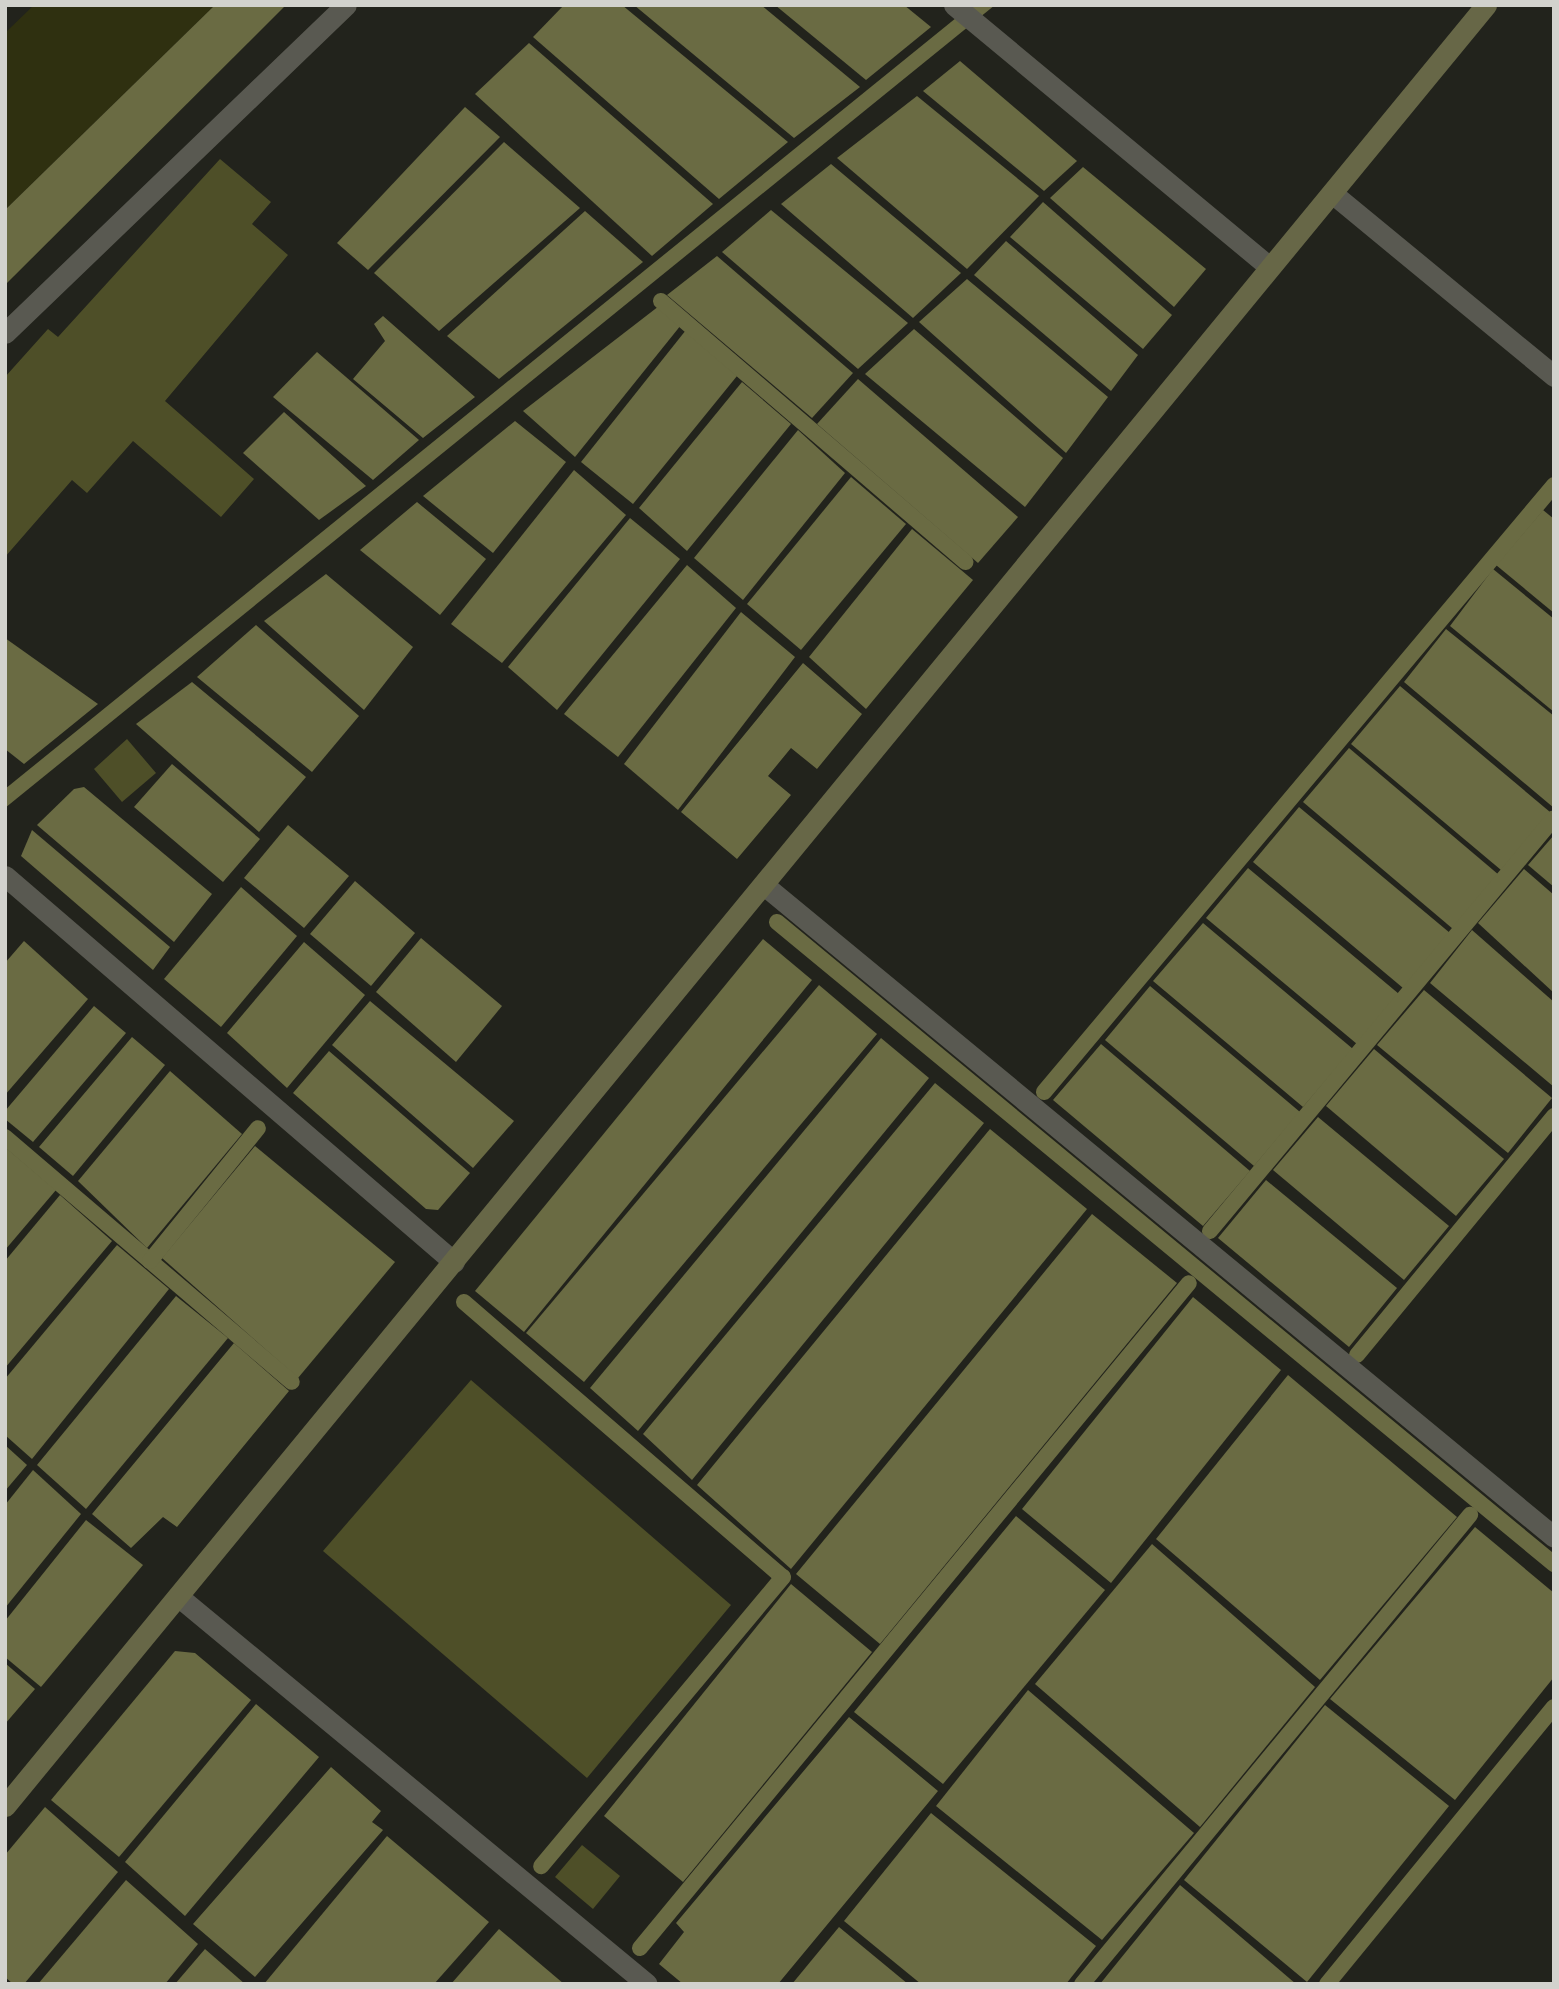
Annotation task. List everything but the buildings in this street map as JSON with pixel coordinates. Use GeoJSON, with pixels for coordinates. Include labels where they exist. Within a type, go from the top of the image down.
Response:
{"type":"FeatureCollection","features":[{"type":"Feature","properties":{"kind":"street"},"geometry":{"type":"LineString","coordinates":[[5,334],[345,5]]}},
{"type":"Feature","properties":{"kind":"street"},"geometry":{"type":"LineString","coordinates":[[5,1806],[1486,5]]}},
{"type":"Feature","properties":{"kind":"street"},"geometry":{"type":"LineString","coordinates":[[956,7],[1270,267]]}},
{"type":"Feature","properties":{"kind":"street"},"geometry":{"type":"LineString","coordinates":[[1332,193],[1554,376]]}},
{"type":"Feature","properties":{"kind":"street"},"geometry":{"type":"LineString","coordinates":[[5,876],[454,1262]]}},
{"type":"Feature","properties":{"kind":"street"},"geometry":{"type":"LineString","coordinates":[[764,885],[1554,1537]]}},
{"type":"Feature","properties":{"kind":"street"},"geometry":{"type":"LineString","coordinates":[[179,1597],[647,1984]]}},
{"type":"Feature","properties":{"kind":"shaded area"},"geometry":{"type":"Polygon","coordinates":[[[34,5],[215,5],[5,210],[5,33],[34,5]]]}},
{"type":"Feature","properties":{"kind":"shaded area"},"geometry":{"type":"Polygon","coordinates":[[[215,5],[286,5],[5,285],[5,210],[215,5]]]}},
{"type":"Feature","properties":{"kind":"shaded area"},"geometry":{"type":"Polygon","coordinates":[[[564,5],[622,5],[788,142],[719,199],[533,37],[564,5]]]}},
{"type":"Feature","properties":{"kind":"shaded area"},"geometry":{"type":"Polygon","coordinates":[[[634,5],[761,5],[860,87],[794,138],[634,5]]]}},
{"type":"Feature","properties":{"kind":"shaded area"},"geometry":{"type":"Polygon","coordinates":[[[775,5],[904,5],[931,27],[866,80],[775,5]]]}},
{"type":"Feature","properties":{"kind":"shaded area"},"geometry":{"type":"Polygon","coordinates":[[[972,5],[995,5],[5,808],[5,789],[972,5]]]}},
{"type":"Feature","properties":{"kind":"shaded area"},"geometry":{"type":"Polygon","coordinates":[[[529,43],[713,204],[652,256],[475,94],[529,43]]]}},
{"type":"Feature","properties":{"kind":"shaded area"},"geometry":{"type":"Polygon","coordinates":[[[960,61],[1077,161],[1044,191],[923,91],[960,61]]]}},
{"type":"Feature","properties":{"kind":"shaded area"},"geometry":{"type":"Polygon","coordinates":[[[917,96],[1039,196],[967,269],[837,158],[917,96]]]}},
{"type":"Feature","properties":{"kind":"shaded area"},"geometry":{"type":"Polygon","coordinates":[[[465,107],[500,137],[368,270],[337,243],[465,107]]]}},
{"type":"Feature","properties":{"kind":"shaded area"},"geometry":{"type":"Polygon","coordinates":[[[504,142],[580,208],[439,331],[374,273],[504,142]]]}},
{"type":"Feature","properties":{"kind":"shaded area"},"geometry":{"type":"Polygon","coordinates":[[[831,164],[961,273],[913,318],[781,204],[831,164]]]}},
{"type":"Feature","properties":{"kind":"shaded area"},"geometry":{"type":"Polygon","coordinates":[[[1083,167],[1206,269],[1174,307],[1050,198],[1083,167]]]}},
{"type":"Feature","properties":{"kind":"shaded area"},"geometry":{"type":"Polygon","coordinates":[[[1043,202],[1172,315],[1143,349],[1010,237],[1043,202]]]}},
{"type":"Feature","properties":{"kind":"shaded area"},"geometry":{"type":"Polygon","coordinates":[[[771,210],[908,323],[858,369],[722,252],[771,210]]]}},
{"type":"Feature","properties":{"kind":"shaded area"},"geometry":{"type":"Polygon","coordinates":[[[585,211],[643,262],[499,379],[447,336],[585,211]]]}},
{"type":"Feature","properties":{"kind":"shaded area"},"geometry":{"type":"Polygon","coordinates":[[[1006,241],[1138,355],[1111,391],[974,275],[1006,241]]]}},
{"type":"Feature","properties":{"kind":"shaded area"},"geometry":{"type":"Polygon","coordinates":[[[717,256],[853,373],[812,418],[667,295],[717,256]]]}},
{"type":"Feature","properties":{"kind":"shaded area"},"geometry":{"type":"Polygon","coordinates":[[[967,279],[1108,397],[1066,453],[919,322],[967,279]]]}},
{"type":"Feature","properties":{"kind":"shaded area"},"geometry":{"type":"Polygon","coordinates":[[[659,306],[681,325],[575,457],[523,411],[659,306]]]}},
{"type":"Feature","properties":{"kind":"shaded area"},"geometry":{"type":"Polygon","coordinates":[[[383,316],[475,397],[423,438],[353,379],[385,341],[374,324],[383,316]]]}},
{"type":"Feature","properties":{"kind":"shaded area"},"geometry":{"type":"Polygon","coordinates":[[[914,329],[1063,458],[1025,507],[865,374],[914,329]]]}},
{"type":"Feature","properties":{"kind":"shaded area"},"geometry":{"type":"Polygon","coordinates":[[[686,330],[737,376],[633,504],[581,462],[686,330]]]}},
{"type":"Feature","properties":{"kind":"shaded area"},"geometry":{"type":"Polygon","coordinates":[[[317,352],[419,440],[373,480],[273,397],[317,352]]]}},
{"type":"Feature","properties":{"kind":"shaded area"},"geometry":{"type":"Polygon","coordinates":[[[858,379],[1018,517],[978,563],[817,424],[858,379]]]}},
{"type":"Feature","properties":{"kind":"shaded area"},"geometry":{"type":"Polygon","coordinates":[[[742,382],[791,424],[687,551],[639,508],[742,382]]]}},
{"type":"Feature","properties":{"kind":"shaded area"},"geometry":{"type":"Polygon","coordinates":[[[284,412],[366,486],[319,520],[243,453],[284,412]]]}},
{"type":"Feature","properties":{"kind":"shaded area"},"geometry":{"type":"Polygon","coordinates":[[[515,421],[566,462],[493,553],[423,496],[515,421]]]}},
{"type":"Feature","properties":{"kind":"shaded area"},"geometry":{"type":"Polygon","coordinates":[[[798,430],[845,473],[743,600],[694,558],[798,430]]]}},
{"type":"Feature","properties":{"kind":"shaded area"},"geometry":{"type":"Polygon","coordinates":[[[574,470],[626,515],[502,663],[451,624],[574,470]]]}},
{"type":"Feature","properties":{"kind":"shaded area"},"geometry":{"type":"Polygon","coordinates":[[[851,477],[906,524],[801,650],[747,604],[851,477]]]}},
{"type":"Feature","properties":{"kind":"shaded area"},"geometry":{"type":"Polygon","coordinates":[[[417,502],[486,559],[440,615],[360,550],[417,502]]]}},
{"type":"Feature","properties":{"kind":"shaded area"},"geometry":{"type":"Polygon","coordinates":[[[1543,510],[1554,519],[1554,613],[1496,565],[1543,510]]]}},
{"type":"Feature","properties":{"kind":"shaded area"},"geometry":{"type":"Polygon","coordinates":[[[630,518],[680,559],[557,710],[508,667],[630,518]]]}},
{"type":"Feature","properties":{"kind":"shaded area"},"geometry":{"type":"Polygon","coordinates":[[[912,529],[973,580],[866,709],[809,657],[912,529]]]}},
{"type":"Feature","properties":{"kind":"shaded area"},"geometry":{"type":"Polygon","coordinates":[[[687,565],[736,608],[618,757],[564,714],[687,565]]]}},
{"type":"Feature","properties":{"kind":"shaded area"},"geometry":{"type":"Polygon","coordinates":[[[1493,569],[1554,619],[1554,712],[1450,626],[1493,569]]]}},
{"type":"Feature","properties":{"kind":"shaded area"},"geometry":{"type":"Polygon","coordinates":[[[326,574],[413,647],[364,710],[264,621],[326,574]]]}},
{"type":"Feature","properties":{"kind":"shaded area"},"geometry":{"type":"Polygon","coordinates":[[[741,612],[795,657],[678,810],[624,764],[741,612]]]}},
{"type":"Feature","properties":{"kind":"shaded area"},"geometry":{"type":"Polygon","coordinates":[[[256,625],[359,716],[312,772],[197,677],[256,625]]]}},
{"type":"Feature","properties":{"kind":"shaded area"},"geometry":{"type":"Polygon","coordinates":[[[1446,629],[1554,716],[1554,808],[1404,682],[1446,629]]]}},
{"type":"Feature","properties":{"kind":"shaded area"},"geometry":{"type":"Polygon","coordinates":[[[5,638],[98,704],[24,764],[5,749],[5,638]]]}},
{"type":"Feature","properties":{"kind":"shaded area"},"geometry":{"type":"Polygon","coordinates":[[[803,663],[862,714],[817,769],[791,748],[768,776],[791,795],[737,859],[681,812],[803,663]]]}},
{"type":"Feature","properties":{"kind":"shaded area"},"geometry":{"type":"Polygon","coordinates":[[[192,682],[306,777],[259,832],[136,724],[192,682]]]}},
{"type":"Feature","properties":{"kind":"shaded area"},"geometry":{"type":"Polygon","coordinates":[[[1400,686],[1550,812],[1501,870],[1351,744],[1400,686]]]}},
{"type":"Feature","properties":{"kind":"shaded area"},"geometry":{"type":"Polygon","coordinates":[[[1349,748],[1499,875],[1453,929],[1303,802],[1349,748]]]}},
{"type":"Feature","properties":{"kind":"shaded area"},"geometry":{"type":"Polygon","coordinates":[[[172,764],[260,839],[223,882],[134,807],[172,764]]]}},
{"type":"Feature","properties":{"kind":"shaded area"},"geometry":{"type":"Polygon","coordinates":[[[84,787],[212,894],[174,942],[37,825],[74,789],[84,787]]]}},
{"type":"Feature","properties":{"kind":"shaded area"},"geometry":{"type":"Polygon","coordinates":[[[1299,807],[1450,933],[1403,988],[1253,862],[1299,807]]]}},
{"type":"Feature","properties":{"kind":"shaded area"},"geometry":{"type":"Polygon","coordinates":[[[288,825],[349,876],[304,928],[244,878],[288,825]]]}},
{"type":"Feature","properties":{"kind":"shaded area"},"geometry":{"type":"Polygon","coordinates":[[[32,830],[170,947],[153,970],[21,856],[32,830]]]}},
{"type":"Feature","properties":{"kind":"shaded area"},"geometry":{"type":"Polygon","coordinates":[[[1554,835],[1554,887],[1528,865],[1554,835]]]}},
{"type":"Feature","properties":{"kind":"shaded area"},"geometry":{"type":"Polygon","coordinates":[[[1248,868],[1399,994],[1357,1044],[1206,918],[1248,868]]]}},
{"type":"Feature","properties":{"kind":"shaded area"},"geometry":{"type":"Polygon","coordinates":[[[1524,869],[1554,895],[1554,993],[1478,923],[1524,869]]]}},
{"type":"Feature","properties":{"kind":"shaded area"},"geometry":{"type":"Polygon","coordinates":[[[355,881],[415,933],[371,986],[310,934],[355,881]]]}},
{"type":"Feature","properties":{"kind":"shaded area"},"geometry":{"type":"Polygon","coordinates":[[[241,887],[297,936],[221,1027],[164,979],[241,887]]]}},
{"type":"Feature","properties":{"kind":"shaded area"},"geometry":{"type":"Polygon","coordinates":[[[1203,923],[1353,1049],[1303,1107],[1153,981],[1203,923]]]}},
{"type":"Feature","properties":{"kind":"shaded area"},"geometry":{"type":"Polygon","coordinates":[[[1472,930],[1554,1002],[1554,1087],[1430,983],[1472,930]]]}},
{"type":"Feature","properties":{"kind":"shaded area"},"geometry":{"type":"Polygon","coordinates":[[[421,938],[502,1006],[456,1062],[376,992],[421,938]]]}},
{"type":"Feature","properties":{"kind":"shaded area"},"geometry":{"type":"Polygon","coordinates":[[[763,939],[812,980],[524,1332],[475,1291],[763,939]]]}},
{"type":"Feature","properties":{"kind":"shaded area"},"geometry":{"type":"Polygon","coordinates":[[[24,941],[88,999],[5,1095],[5,963],[24,941]]]}},
{"type":"Feature","properties":{"kind":"shaded area"},"geometry":{"type":"Polygon","coordinates":[[[304,942],[365,995],[287,1088],[227,1033],[304,942]]]}},
{"type":"Feature","properties":{"kind":"shaded area"},"geometry":{"type":"Polygon","coordinates":[[[819,985],[877,1034],[584,1382],[526,1333],[819,985]]]}},
{"type":"Feature","properties":{"kind":"shaded area"},"geometry":{"type":"Polygon","coordinates":[[[1150,986],[1300,1112],[1254,1166],[1105,1040],[1150,986]]]}},
{"type":"Feature","properties":{"kind":"shaded area"},"geometry":{"type":"Polygon","coordinates":[[[1424,990],[1552,1098],[1508,1153],[1377,1045],[1424,990]]]}},
{"type":"Feature","properties":{"kind":"shaded area"},"geometry":{"type":"Polygon","coordinates":[[[370,1001],[514,1121],[473,1168],[332,1045],[370,1001]]]}},
{"type":"Feature","properties":{"kind":"shaded area"},"geometry":{"type":"Polygon","coordinates":[[[94,1006],[126,1033],[33,1142],[5,1119],[5,1111],[94,1006]]]}},
{"type":"Feature","properties":{"kind":"shaded area"},"geometry":{"type":"Polygon","coordinates":[[[132,1037],[165,1065],[73,1176],[39,1147],[132,1037]]]}},
{"type":"Feature","properties":{"kind":"shaded area"},"geometry":{"type":"Polygon","coordinates":[[[881,1038],[929,1078],[638,1431],[590,1388],[881,1038]]]}},
{"type":"Feature","properties":{"kind":"shaded area"},"geometry":{"type":"Polygon","coordinates":[[[1101,1044],[1250,1171],[1203,1226],[1053,1100],[1101,1044]]]}},
{"type":"Feature","properties":{"kind":"shaded area"},"geometry":{"type":"Polygon","coordinates":[[[1374,1049],[1504,1159],[1456,1216],[1326,1106],[1374,1049]]]}},
{"type":"Feature","properties":{"kind":"shaded area"},"geometry":{"type":"Polygon","coordinates":[[[329,1051],[470,1173],[438,1210],[426,1209],[293,1093],[329,1051]]]}},
{"type":"Feature","properties":{"kind":"shaded area"},"geometry":{"type":"Polygon","coordinates":[[[170,1071],[242,1134],[147,1248],[78,1181],[170,1071]]]}},
{"type":"Feature","properties":{"kind":"shaded area"},"geometry":{"type":"Polygon","coordinates":[[[935,1083],[984,1123],[692,1480],[643,1434],[935,1083]]]}},
{"type":"Feature","properties":{"kind":"shaded area"},"geometry":{"type":"Polygon","coordinates":[[[1318,1117],[1449,1226],[1404,1280],[1273,1170],[1318,1117]]]}},
{"type":"Feature","properties":{"kind":"shaded area"},"geometry":{"type":"Polygon","coordinates":[[[990,1129],[1087,1209],[791,1569],[697,1485],[990,1129]]]}},
{"type":"Feature","properties":{"kind":"shaded area"},"geometry":{"type":"Polygon","coordinates":[[[255,1146],[395,1262],[298,1378],[162,1258],[255,1146]]]}},
{"type":"Feature","properties":{"kind":"shaded area"},"geometry":{"type":"Polygon","coordinates":[[[5,1147],[56,1190],[5,1250],[5,1147]]]}},
{"type":"Feature","properties":{"kind":"shaded area"},"geometry":{"type":"Polygon","coordinates":[[[1266,1180],[1397,1288],[1349,1347],[1218,1238],[1266,1180]]]}},
{"type":"Feature","properties":{"kind":"shaded area"},"geometry":{"type":"Polygon","coordinates":[[[60,1195],[112,1241],[5,1368],[5,1261],[60,1195]]]}},
{"type":"Feature","properties":{"kind":"shaded area"},"geometry":{"type":"Polygon","coordinates":[[[1092,1214],[1177,1283],[880,1644],[796,1574],[1092,1214]]]}},
{"type":"Feature","properties":{"kind":"shaded area"},"geometry":{"type":"Polygon","coordinates":[[[117,1245],[169,1289],[32,1459],[5,1435],[5,1379],[117,1245]]]}},
{"type":"Feature","properties":{"kind":"shaded area"},"geometry":{"type":"Polygon","coordinates":[[[176,1296],[228,1338],[86,1509],[37,1465],[176,1296]]]}},
{"type":"Feature","properties":{"kind":"shaded area"},"geometry":{"type":"Polygon","coordinates":[[[1193,1297],[1281,1370],[1111,1583],[1022,1509],[1193,1297]]]}},
{"type":"Feature","properties":{"kind":"shaded area"},"geometry":{"type":"Polygon","coordinates":[[[234,1343],[289,1391],[177,1527],[163,1517],[131,1548],[92,1514],[234,1343]]]}},
{"type":"Feature","properties":{"kind":"shaded area"},"geometry":{"type":"Polygon","coordinates":[[[1288,1375],[1457,1517],[1320,1680],[1156,1539],[1288,1375]]]}},
{"type":"Feature","properties":{"kind":"shaded area"},"geometry":{"type":"Polygon","coordinates":[[[5,1445],[27,1465],[5,1491],[5,1445]]]}},
{"type":"Feature","properties":{"kind":"shaded area"},"geometry":{"type":"Polygon","coordinates":[[[33,1470],[81,1514],[5,1608],[5,1505],[33,1470]]]}},
{"type":"Feature","properties":{"kind":"shaded area"},"geometry":{"type":"Polygon","coordinates":[[[1016,1516],[1105,1590],[943,1784],[854,1712],[1016,1516]]]}},
{"type":"Feature","properties":{"kind":"shaded area"},"geometry":{"type":"Polygon","coordinates":[[[86,1520],[143,1565],[41,1687],[5,1657],[5,1621],[86,1520]]]}},
{"type":"Feature","properties":{"kind":"shaded area"},"geometry":{"type":"Polygon","coordinates":[[[1475,1527],[1554,1593],[1554,1677],[1455,1800],[1330,1699],[1475,1527]]]}},
{"type":"Feature","properties":{"kind":"shaded area"},"geometry":{"type":"Polygon","coordinates":[[[1152,1544],[1315,1687],[1200,1827],[1035,1684],[1152,1544]]]}},
{"type":"Feature","properties":{"kind":"shaded area"},"geometry":{"type":"Polygon","coordinates":[[[791,1584],[872,1652],[683,1882],[604,1816],[791,1584]]]}},
{"type":"Feature","properties":{"kind":"shaded area"},"geometry":{"type":"Polygon","coordinates":[[[175,1651],[195,1653],[251,1700],[119,1857],[51,1800],[175,1651]]]}},
{"type":"Feature","properties":{"kind":"shaded area"},"geometry":{"type":"Polygon","coordinates":[[[5,1663],[35,1689],[5,1724],[5,1663]]]}},
{"type":"Feature","properties":{"kind":"shaded area"},"geometry":{"type":"Polygon","coordinates":[[[1028,1690],[1194,1833],[1102,1940],[936,1806],[1028,1690]]]}},
{"type":"Feature","properties":{"kind":"shaded area"},"geometry":{"type":"Polygon","coordinates":[[[256,1704],[319,1757],[185,1916],[125,1862],[256,1704]]]}},
{"type":"Feature","properties":{"kind":"shaded area"},"geometry":{"type":"Polygon","coordinates":[[[1325,1705],[1449,1806],[1307,1982],[1184,1880],[1325,1705]]]}},
{"type":"Feature","properties":{"kind":"shaded area"},"geometry":{"type":"Polygon","coordinates":[[[849,1717],[938,1791],[778,1984],[683,1984],[659,1964],[684,1932],[676,1923],[849,1717]]]}},
{"type":"Feature","properties":{"kind":"shaded area"},"geometry":{"type":"Polygon","coordinates":[[[331,1767],[381,1811],[372,1822],[383,1830],[255,1977],[193,1924],[331,1767]]]}},
{"type":"Feature","properties":{"kind":"shaded area"},"geometry":{"type":"Polygon","coordinates":[[[45,1807],[118,1872],[24,1984],[13,1984],[5,1977],[5,1855],[45,1807]]]}},
{"type":"Feature","properties":{"kind":"shaded area"},"geometry":{"type":"Polygon","coordinates":[[[931,1813],[1096,1946],[1066,1984],[921,1984],[844,1921],[931,1813]]]}},
{"type":"Feature","properties":{"kind":"shaded area"},"geometry":{"type":"Polygon","coordinates":[[[387,1836],[489,1922],[434,1984],[264,1984],[387,1836]]]}},
{"type":"Feature","properties":{"kind":"shaded area"},"geometry":{"type":"Polygon","coordinates":[[[126,1880],[198,1944],[165,1984],[38,1984],[126,1880]]]}},
{"type":"Feature","properties":{"kind":"shaded area"},"geometry":{"type":"Polygon","coordinates":[[[1180,1885],[1296,1984],[1100,1984],[1180,1885]]]}},
{"type":"Feature","properties":{"kind":"shaded area"},"geometry":{"type":"Polygon","coordinates":[[[839,1927],[908,1984],[792,1984],[839,1927]]]}},
{"type":"Feature","properties":{"kind":"shaded area"},"geometry":{"type":"Polygon","coordinates":[[[499,1929],[564,1984],[451,1984],[499,1929]]]}},
{"type":"Feature","properties":{"kind":"shaded area"},"geometry":{"type":"Polygon","coordinates":[[[205,1949],[245,1984],[175,1984],[205,1949]]]}},
{"type":"Feature","properties":{"kind":"waterway"},"geometry":{"type":"LineString","coordinates":[[661,301],[965,562]]}},
{"type":"Feature","properties":{"kind":"waterway"},"geometry":{"type":"LineString","coordinates":[[1044,1092],[1554,485]]}},
{"type":"Feature","properties":{"kind":"waterway"},"geometry":{"type":"LineString","coordinates":[[1210,1231],[1554,818]]}},
{"type":"Feature","properties":{"kind":"waterway"},"geometry":{"type":"LineString","coordinates":[[777,922],[1554,1564]]}},
{"type":"Feature","properties":{"kind":"waterway"},"geometry":{"type":"LineString","coordinates":[[1357,1355],[1554,1116]]}},
{"type":"Feature","properties":{"kind":"waterway"},"geometry":{"type":"LineString","coordinates":[[150,1261],[258,1128]]}},
{"type":"Feature","properties":{"kind":"waterway"},"geometry":{"type":"LineString","coordinates":[[5,1137],[292,1382]]}},
{"type":"Feature","properties":{"kind":"waterway"},"geometry":{"type":"LineString","coordinates":[[640,1948],[1189,1283]]}},
{"type":"Feature","properties":{"kind":"waterway"},"geometry":{"type":"LineString","coordinates":[[464,1302],[783,1577],[541,1866]]}},
{"type":"Feature","properties":{"kind":"waterway"},"geometry":{"type":"LineString","coordinates":[[1082,1984],[1470,1515]]}},
{"type":"Feature","properties":{"kind":"waterway"},"geometry":{"type":"LineString","coordinates":[[1327,1984],[1554,1707]]}}]}
